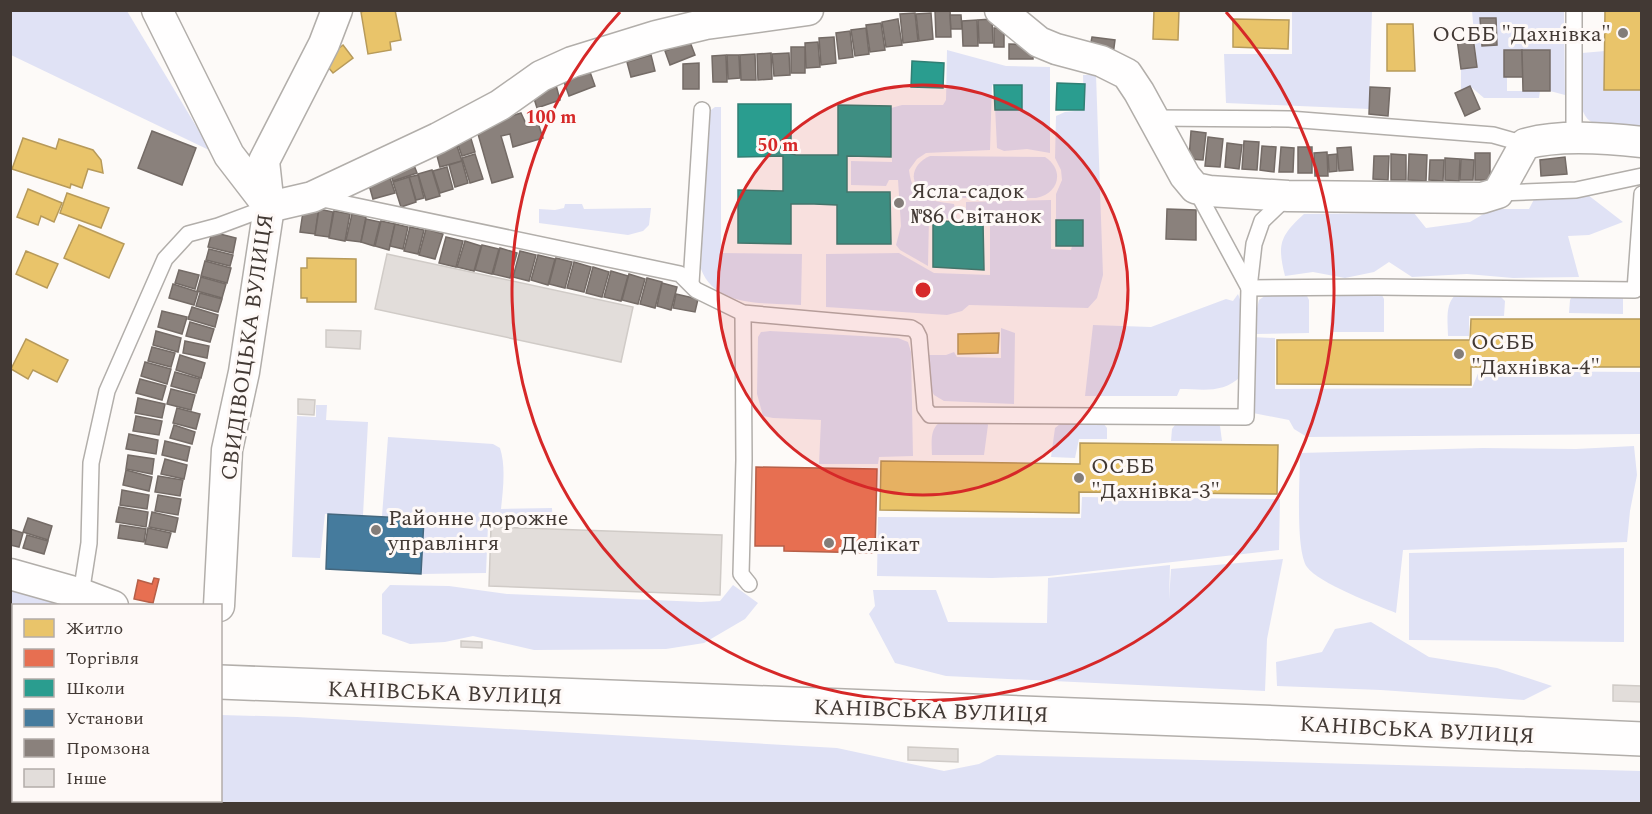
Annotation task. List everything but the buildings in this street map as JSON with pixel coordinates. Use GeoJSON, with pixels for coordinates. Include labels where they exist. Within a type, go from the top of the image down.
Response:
{"type":"FeatureCollection","features":[{"type":"Feature","properties":{"kind":"main road","name":"КАНІВСЬКА ВУЛИЦЯ"},"geometry":{"type":"LineString","coordinates":[[222,682],[1641,739]]}},
{"type":"Feature","properties":{"kind":"street","name":"СВИДІВОЦЬКА ВУЛИЦЯ"},"geometry":{"type":"LineString","coordinates":[[157,10],[229,155],[269,207],[244,372],[227,450],[219,604]]}},
{"type":"Feature","properties":{"kind":"street"},"geometry":{"type":"LineString","coordinates":[[337,10],[324,44],[264,161],[269,207],[312,197],[438,138],[500,105],[541,76],[572,62],[656,36],[706,24],[808,10]]}},
{"type":"Feature","properties":{"kind":"street"},"geometry":{"type":"LineString","coordinates":[[1000,10],[1039,42],[1101,61],[1127,74],[1132,79],[1185,176],[1195,188],[1209,191],[1288,196],[1482,198],[1498,193],[1525,144],[1538,140],[1574,139],[1641,142]]}},
{"type":"Feature","properties":{"kind":"street"},"geometry":{"type":"LineString","coordinates":[[10,574],[108,604]]}},
{"type":"Feature","properties":{"kind":"lane"},"geometry":{"type":"LineString","coordinates":[[1574,10],[1574,139]]}},
{"type":"Feature","properties":{"kind":"lane"},"geometry":{"type":"LineString","coordinates":[[691,283],[702,110]]}},
{"type":"Feature","properties":{"kind":"lane"},"geometry":{"type":"LineString","coordinates":[[1153,118],[1289,118],[1493,135],[1525,144]]}},
{"type":"Feature","properties":{"kind":"lane"},"geometry":{"type":"LineString","coordinates":[[1498,193],[1576,190],[1641,176]]}},
{"type":"Feature","properties":{"kind":"lane"},"geometry":{"type":"LineString","coordinates":[[1195,188],[1249,288]]}},
{"type":"Feature","properties":{"kind":"lane"},"geometry":{"type":"LineString","coordinates":[[1249,288],[1635,290],[1641,194]]}},
{"type":"Feature","properties":{"kind":"lane"},"geometry":{"type":"LineString","coordinates":[[312,197],[680,274],[696,290],[743,313],[905,327],[916,331],[920,343],[925,408],[934,416],[1246,417],[1249,288],[1254,244],[1262,221],[1288,196]]}},
{"type":"Feature","properties":{"kind":"lane"},"geometry":{"type":"LineString","coordinates":[[81,594],[89,543],[91,463],[107,391],[142,306],[165,259],[188,234],[218,226],[269,207]]}},
{"type":"Feature","properties":{"kind":"lane"},"geometry":{"type":"LineString","coordinates":[[743,313],[744,460],[741,574],[749,584]]}},
{"type":"Feature","properties":{"kind":"shaded area"},"geometry":{"type":"Polygon","coordinates":[[[10,11],[127,11],[211,151],[11,55],[10,11]]]}},
{"type":"Feature","properties":{"kind":"shaded area"},"geometry":{"type":"Polygon","coordinates":[[[1292,11],[1372,11],[1369,109],[1226,103],[1224,54],[1292,54],[1292,11]]]}},
{"type":"Feature","properties":{"kind":"shaded area"},"geometry":{"type":"Polygon","coordinates":[[[1472,11],[1564,11],[1565,95],[1550,91],[1550,50],[1504,50],[1504,77],[1507,77],[1507,91],[1540,91],[1539,98],[1484,98],[1470,86],[1461,90],[1461,69],[1477,67],[1472,11]]]}},
{"type":"Feature","properties":{"kind":"shaded area"},"geometry":{"type":"Polygon","coordinates":[[[947,50],[1006,66],[1050,67],[1050,153],[1027,149],[1004,151],[997,148],[994,86],[992,85],[990,150],[926,153],[917,159],[909,170],[914,188],[918,193],[929,200],[954,204],[957,219],[929,218],[928,266],[900,250],[896,245],[901,226],[898,180],[889,180],[886,186],[851,185],[851,161],[892,162],[891,108],[902,105],[943,105],[946,100],[947,50]]]}},
{"type":"Feature","properties":{"kind":"shaded area"},"geometry":{"type":"Polygon","coordinates":[[[1605,51],[1604,90],[1641,90],[1641,128],[1599,125],[1587,119],[1583,112],[1580,92],[1582,53],[1605,51]]]}},
{"type":"Feature","properties":{"kind":"shaded area"},"geometry":{"type":"Polygon","coordinates":[[[1083,75],[1096,75],[1103,275],[1097,298],[1088,308],[969,305],[962,311],[947,315],[826,307],[826,254],[899,253],[934,273],[990,275],[990,219],[966,218],[966,202],[1051,200],[1051,249],[1071,250],[1072,246],[1083,246],[1056,220],[1056,194],[1062,180],[1061,170],[1055,158],[1056,116],[1065,112],[1084,110],[1083,75]]]}},
{"type":"Feature","properties":{"kind":"shaded area"},"geometry":{"type":"Polygon","coordinates":[[[715,107],[721,107],[721,253],[802,254],[801,305],[758,303],[730,297],[718,291],[708,282],[701,269],[707,119],[715,107]]]}},
{"type":"Feature","properties":{"kind":"shaded area"},"geometry":{"type":"Polygon","coordinates":[[[930,156],[1045,157],[1055,168],[1057,181],[1050,192],[1036,198],[938,198],[920,190],[914,178],[915,169],[921,161],[930,156]]]}},
{"type":"Feature","properties":{"kind":"shaded area"},"geometry":{"type":"Polygon","coordinates":[[[1542,184],[1588,195],[1623,222],[1589,235],[1568,236],[1579,277],[1513,278],[1467,274],[1412,277],[1389,262],[1374,272],[1345,278],[1313,272],[1285,276],[1281,256],[1282,241],[1290,228],[1304,214],[1414,213],[1426,228],[1470,222],[1492,209],[1529,209],[1542,184]]]}},
{"type":"Feature","properties":{"kind":"shaded area"},"geometry":{"type":"Polygon","coordinates":[[[565,204],[582,204],[584,209],[651,208],[649,225],[643,231],[628,235],[539,223],[539,209],[555,210],[564,208],[565,204]]]}},
{"type":"Feature","properties":{"kind":"shaded area"},"geometry":{"type":"Polygon","coordinates":[[[1272,291],[1305,292],[1309,300],[1309,333],[1256,334],[1255,317],[1259,300],[1272,291]]]}},
{"type":"Feature","properties":{"kind":"shaded area"},"geometry":{"type":"Polygon","coordinates":[[[1380,291],[1384,299],[1384,332],[1330,332],[1332,307],[1339,293],[1380,291]]]}},
{"type":"Feature","properties":{"kind":"shaded area"},"geometry":{"type":"Polygon","coordinates":[[[1459,292],[1496,292],[1505,301],[1504,316],[1469,316],[1469,336],[1448,336],[1449,306],[1459,292]]]}},
{"type":"Feature","properties":{"kind":"shaded area"},"geometry":{"type":"Polygon","coordinates":[[[1238,294],[1243,308],[1241,376],[1234,382],[1220,388],[1180,389],[1177,396],[1085,396],[1093,325],[1151,327],[1226,299],[1233,301],[1238,294]]]}},
{"type":"Feature","properties":{"kind":"shaded area"},"geometry":{"type":"Polygon","coordinates":[[[1574,294],[1617,294],[1623,298],[1623,314],[1569,313],[1570,300],[1574,294]]]}},
{"type":"Feature","properties":{"kind":"shaded area"},"geometry":{"type":"Polygon","coordinates":[[[1001,328],[1015,333],[1014,404],[944,401],[934,395],[929,386],[928,355],[946,355],[954,352],[957,357],[1001,358],[1001,328]]]}},
{"type":"Feature","properties":{"kind":"shaded area"},"geometry":{"type":"Polygon","coordinates":[[[761,332],[898,338],[908,342],[911,352],[913,456],[879,457],[878,464],[819,464],[821,420],[763,416],[757,394],[758,337],[761,332]]]}},
{"type":"Feature","properties":{"kind":"shaded area"},"geometry":{"type":"Polygon","coordinates":[[[1251,337],[1275,338],[1275,389],[1472,388],[1479,371],[1641,372],[1641,434],[1307,437],[1294,429],[1289,420],[1253,413],[1251,337]]]}},
{"type":"Feature","properties":{"kind":"shaded area"},"geometry":{"type":"Polygon","coordinates":[[[316,405],[327,405],[326,420],[368,422],[363,515],[325,514],[320,558],[292,557],[297,416],[316,417],[316,405]]]}},
{"type":"Feature","properties":{"kind":"shaded area"},"geometry":{"type":"Polygon","coordinates":[[[942,421],[986,421],[988,425],[984,455],[932,455],[933,431],[942,421]]]}},
{"type":"Feature","properties":{"kind":"shaded area"},"geometry":{"type":"Polygon","coordinates":[[[1064,421],[1103,423],[1107,428],[1107,439],[1079,439],[1075,458],[1051,457],[1055,428],[1064,421]]]}},
{"type":"Feature","properties":{"kind":"shaded area"},"geometry":{"type":"Polygon","coordinates":[[[1217,424],[1220,426],[1222,441],[1171,441],[1172,429],[1175,425],[1217,424]]]}},
{"type":"Feature","properties":{"kind":"shaded area"},"geometry":{"type":"Polygon","coordinates":[[[388,437],[493,444],[500,448],[503,462],[501,509],[552,508],[553,527],[488,525],[486,573],[422,574],[423,519],[382,516],[388,437]]]}},
{"type":"Feature","properties":{"kind":"shaded area"},"geometry":{"type":"Polygon","coordinates":[[[1634,446],[1637,475],[1627,542],[1403,550],[1396,613],[1323,580],[1307,567],[1303,558],[1299,495],[1300,453],[1634,446]]]}},
{"type":"Feature","properties":{"kind":"shaded area"},"geometry":{"type":"Polygon","coordinates":[[[1082,497],[1280,499],[1279,550],[1049,576],[992,578],[877,576],[878,517],[1081,518],[1082,497]]]}},
{"type":"Feature","properties":{"kind":"shaded area"},"geometry":{"type":"Polygon","coordinates":[[[1624,548],[1624,642],[1409,640],[1409,553],[1624,548]]]}},
{"type":"Feature","properties":{"kind":"shaded area"},"geometry":{"type":"Polygon","coordinates":[[[1283,559],[1267,639],[1265,691],[946,676],[895,663],[869,614],[875,606],[873,590],[936,590],[948,622],[1047,623],[1048,578],[1170,565],[1169,600],[1171,569],[1283,559]]]}},
{"type":"Feature","properties":{"kind":"shaded area"},"geometry":{"type":"Polygon","coordinates":[[[11,583],[86,604],[12,604],[11,634],[11,583]]]}},
{"type":"Feature","properties":{"kind":"shaded area"},"geometry":{"type":"Polygon","coordinates":[[[390,585],[449,586],[507,594],[701,602],[720,601],[733,585],[758,603],[745,619],[704,643],[666,649],[534,650],[473,636],[445,642],[410,644],[382,634],[382,594],[390,585]]]}},
{"type":"Feature","properties":{"kind":"shaded area"},"geometry":{"type":"Polygon","coordinates":[[[1371,622],[1429,657],[1497,668],[1552,686],[1524,700],[1381,690],[1277,686],[1276,662],[1322,652],[1335,629],[1371,622]]]}},
{"type":"Feature","properties":{"kind":"shaded area"},"geometry":{"type":"Polygon","coordinates":[[[11,711],[12,802],[222,802],[222,715],[297,717],[837,748],[944,771],[979,764],[997,755],[1641,771],[1641,803],[11,803],[11,711]]]}},
{"type":"Feature","properties":{"kind":"place","name":"ОСББ \"Дахнівка\""},"geometry":{"type":"Point","coordinates":[1623,33]}},
{"type":"Feature","properties":{"kind":"place","name":"Ясла-садок №86 Світанок"},"geometry":{"type":"Point","coordinates":[899,203]}},
{"type":"Feature","properties":{"kind":"place","name":"ОСББ \"Дахнівка-4\""},"geometry":{"type":"Point","coordinates":[1459,354]}},
{"type":"Feature","properties":{"kind":"place","name":"ОСББ \"Дахнівка-3\""},"geometry":{"type":"Point","coordinates":[1079,478]}},
{"type":"Feature","properties":{"kind":"place","name":"Районне дорожне управлінгя"},"geometry":{"type":"Point","coordinates":[376,530]}},
{"type":"Feature","properties":{"kind":"place","name":"Делікат"},"geometry":{"type":"Point","coordinates":[829,543]}}]}
